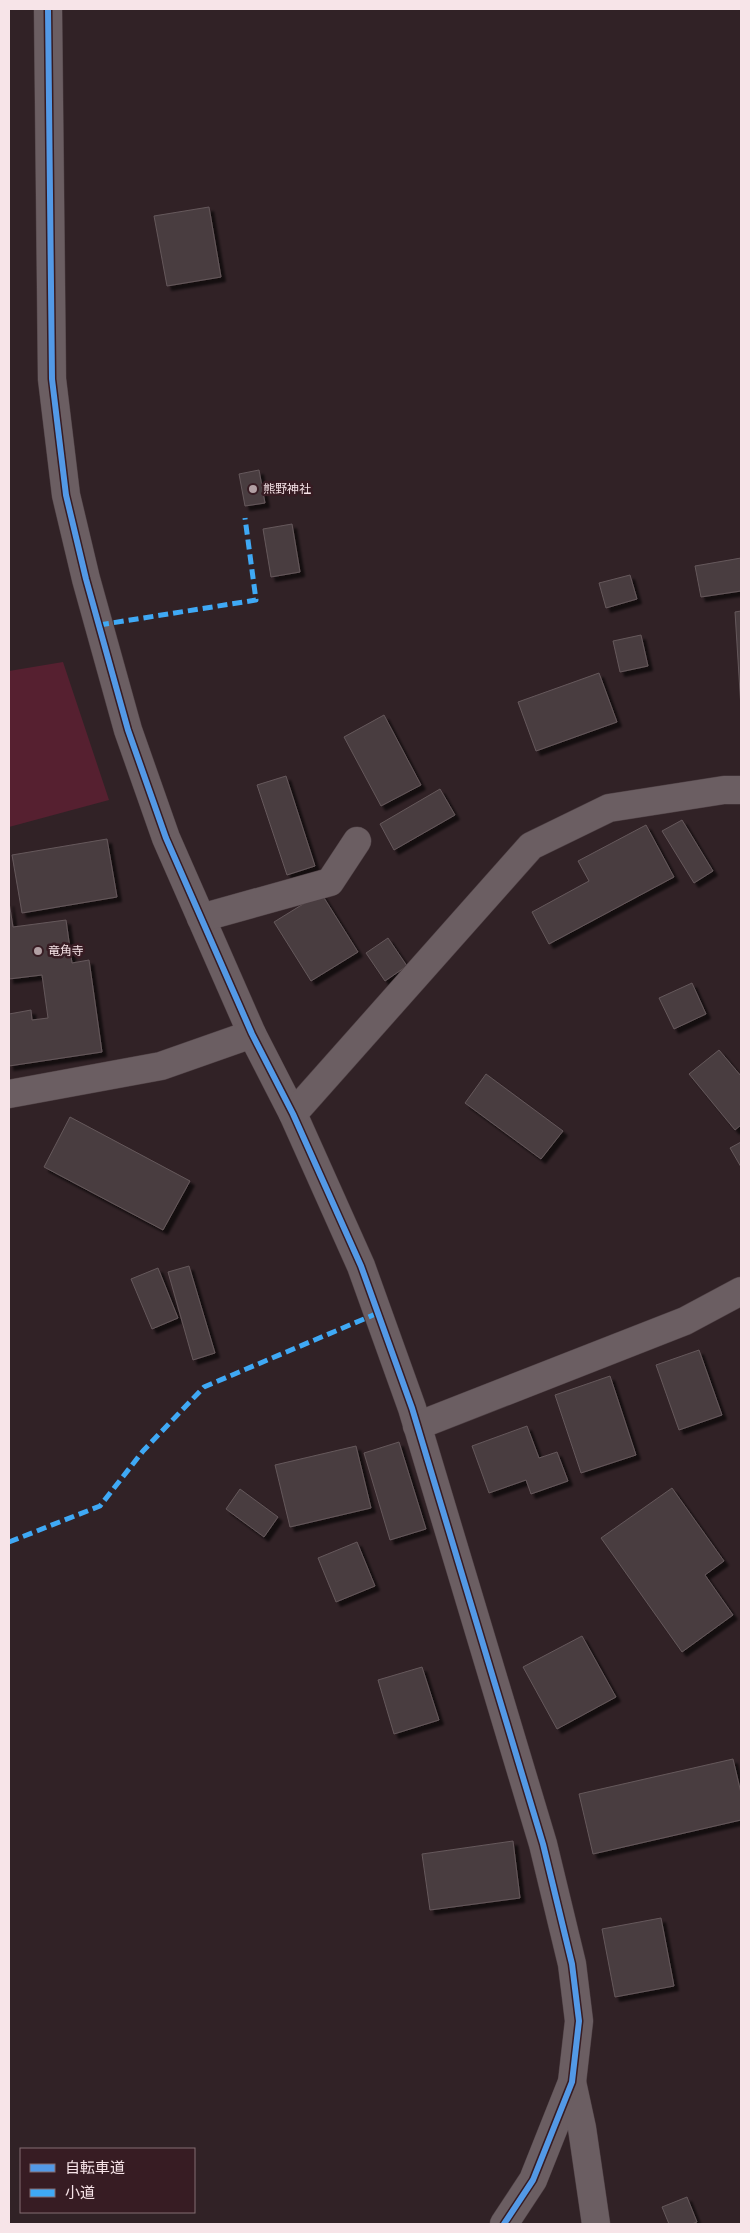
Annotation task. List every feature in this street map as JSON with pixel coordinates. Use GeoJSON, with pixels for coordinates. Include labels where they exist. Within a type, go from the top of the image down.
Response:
{"type":"FeatureCollection","features":[{"type":"Feature","properties":{"kind":"street"},"geometry":{"type":"LineString","coordinates":[[48,9],[52,379],[66,495],[86,579],[128,730],[166,838],[252,1034],[293,1114],[361,1266],[417,1426],[543,1844],[572,1964],[579,2021],[572,2082],[533,2180],[504,2224]]}},
{"type":"Feature","properties":{"kind":"street"},"geometry":{"type":"LineString","coordinates":[[293,1114],[531,846],[609,808],[724,790],[741,790]]}},
{"type":"Feature","properties":{"kind":"street"},"geometry":{"type":"LineString","coordinates":[[201,918],[330,882],[357,841]]}},
{"type":"Feature","properties":{"kind":"street"},"geometry":{"type":"LineString","coordinates":[[9,1094],[160,1066],[252,1034]]}},
{"type":"Feature","properties":{"kind":"street"},"geometry":{"type":"LineString","coordinates":[[417,1426],[685,1321],[741,1291]]}},
{"type":"Feature","properties":{"kind":"street"},"geometry":{"type":"LineString","coordinates":[[572,2082],[582,2128],[596,2224]]}},
{"type":"Feature","properties":{"kind":"shaded area"},"geometry":{"type":"Polygon","coordinates":[[[63,662],[109,800],[9,827],[9,671],[63,662]]]}},
{"type":"Feature","properties":{"kind":"building"},"geometry":{"type":"Polygon","coordinates":[[[209,207],[221,277],[167,286],[154,216],[209,207]]]}},
{"type":"Feature","properties":{"kind":"building"},"geometry":{"type":"Polygon","coordinates":[[[259,470],[265,503],[245,506],[239,474],[259,470]]]}},
{"type":"Feature","properties":{"kind":"building"},"geometry":{"type":"Polygon","coordinates":[[[292,524],[300,572],[271,577],[263,529],[292,524]]]}},
{"type":"Feature","properties":{"kind":"building"},"geometry":{"type":"Polygon","coordinates":[[[741,558],[741,591],[701,597],[695,566],[741,558]]]}},
{"type":"Feature","properties":{"kind":"building"},"geometry":{"type":"Polygon","coordinates":[[[630,575],[637,599],[606,608],[599,583],[630,575]]]}},
{"type":"Feature","properties":{"kind":"building"},"geometry":{"type":"Polygon","coordinates":[[[741,611],[741,708],[735,612],[741,611]]]}},
{"type":"Feature","properties":{"kind":"building"},"geometry":{"type":"Polygon","coordinates":[[[641,635],[648,666],[620,672],[613,641],[641,635]]]}},
{"type":"Feature","properties":{"kind":"building"},"geometry":{"type":"Polygon","coordinates":[[[599,673],[617,722],[536,751],[518,702],[599,673]]]}},
{"type":"Feature","properties":{"kind":"building"},"geometry":{"type":"Polygon","coordinates":[[[384,715],[421,785],[381,806],[344,737],[384,715]]]}},
{"type":"Feature","properties":{"kind":"building"},"geometry":{"type":"Polygon","coordinates":[[[286,776],[315,866],[287,875],[257,785],[286,776]]]}},
{"type":"Feature","properties":{"kind":"building"},"geometry":{"type":"Polygon","coordinates":[[[440,789],[455,815],[394,850],[380,824],[440,789]]]}},
{"type":"Feature","properties":{"kind":"building"},"geometry":{"type":"Polygon","coordinates":[[[682,820],[713,871],[694,883],[662,831],[682,820]]]}},
{"type":"Feature","properties":{"kind":"building"},"geometry":{"type":"Polygon","coordinates":[[[646,825],[674,877],[549,944],[532,912],[589,881],[578,861],[646,825]]]}},
{"type":"Feature","properties":{"kind":"building"},"geometry":{"type":"Polygon","coordinates":[[[107,839],[117,897],[22,913],[12,855],[107,839]]]}},
{"type":"Feature","properties":{"kind":"building"},"geometry":{"type":"Polygon","coordinates":[[[321,893],[358,952],[311,981],[274,922],[321,893]]]}},
{"type":"Feature","properties":{"kind":"building"},"geometry":{"type":"Polygon","coordinates":[[[9,902],[13,927],[66,920],[72,963],[89,960],[102,1052],[9,1066],[9,1014],[31,1010],[32,1020],[48,1018],[42,975],[9,979],[9,902]]]}},
{"type":"Feature","properties":{"kind":"building"},"geometry":{"type":"Polygon","coordinates":[[[388,938],[407,966],[385,981],[366,953],[388,938]]]}},
{"type":"Feature","properties":{"kind":"building"},"geometry":{"type":"Polygon","coordinates":[[[692,983],[706,1014],[674,1029],[659,998],[692,983]]]}},
{"type":"Feature","properties":{"kind":"building"},"geometry":{"type":"Polygon","coordinates":[[[719,1050],[741,1076],[741,1125],[735,1130],[689,1074],[719,1050]]]}},
{"type":"Feature","properties":{"kind":"building"},"geometry":{"type":"Polygon","coordinates":[[[486,1074],[563,1131],[541,1159],[465,1103],[486,1074]]]}},
{"type":"Feature","properties":{"kind":"building"},"geometry":{"type":"Polygon","coordinates":[[[70,1117],[190,1181],[163,1230],[44,1167],[70,1117]]]}},
{"type":"Feature","properties":{"kind":"building"},"geometry":{"type":"Polygon","coordinates":[[[741,1142],[741,1167],[730,1148],[741,1142]]]}},
{"type":"Feature","properties":{"kind":"building"},"geometry":{"type":"Polygon","coordinates":[[[189,1266],[215,1353],[193,1360],[168,1272],[189,1266]]]}},
{"type":"Feature","properties":{"kind":"building"},"geometry":{"type":"Polygon","coordinates":[[[158,1268],[178,1318],[152,1329],[131,1279],[158,1268]]]}},
{"type":"Feature","properties":{"kind":"building"},"geometry":{"type":"Polygon","coordinates":[[[699,1350],[722,1415],[679,1430],[656,1365],[699,1350]]]}},
{"type":"Feature","properties":{"kind":"building"},"geometry":{"type":"Polygon","coordinates":[[[610,1376],[636,1455],[581,1473],[555,1395],[610,1376]]]}},
{"type":"Feature","properties":{"kind":"building"},"geometry":{"type":"Polygon","coordinates":[[[527,1426],[539,1458],[557,1452],[568,1481],[531,1494],[526,1480],[489,1493],[472,1446],[527,1426]]]}},
{"type":"Feature","properties":{"kind":"building"},"geometry":{"type":"Polygon","coordinates":[[[399,1442],[426,1529],[390,1540],[364,1453],[399,1442]]]}},
{"type":"Feature","properties":{"kind":"building"},"geometry":{"type":"Polygon","coordinates":[[[356,1446],[371,1508],[290,1527],[275,1465],[356,1446]]]}},
{"type":"Feature","properties":{"kind":"building"},"geometry":{"type":"Polygon","coordinates":[[[672,1488],[724,1561],[705,1575],[733,1615],[682,1652],[601,1538],[672,1488]]]}},
{"type":"Feature","properties":{"kind":"building"},"geometry":{"type":"Polygon","coordinates":[[[240,1489],[278,1517],[264,1537],[226,1509],[240,1489]]]}},
{"type":"Feature","properties":{"kind":"building"},"geometry":{"type":"Polygon","coordinates":[[[357,1542],[375,1586],[336,1602],[318,1558],[357,1542]]]}},
{"type":"Feature","properties":{"kind":"building"},"geometry":{"type":"Polygon","coordinates":[[[582,1636],[616,1697],[557,1729],[523,1667],[582,1636]]]}},
{"type":"Feature","properties":{"kind":"building"},"geometry":{"type":"Polygon","coordinates":[[[422,1667],[439,1720],[394,1734],[378,1680],[422,1667]]]}},
{"type":"Feature","properties":{"kind":"building"},"geometry":{"type":"Polygon","coordinates":[[[733,1759],[741,1793],[741,1820],[593,1854],[579,1794],[733,1759]]]}},
{"type":"Feature","properties":{"kind":"building"},"geometry":{"type":"Polygon","coordinates":[[[513,1841],[520,1898],[430,1910],[422,1854],[513,1841]]]}},
{"type":"Feature","properties":{"kind":"building"},"geometry":{"type":"Polygon","coordinates":[[[661,1918],[674,1986],[615,1997],[602,1929],[661,1918]]]}},
{"type":"Feature","properties":{"kind":"building"},"geometry":{"type":"Polygon","coordinates":[[[687,2197],[697,2222],[692,2224],[669,2224],[662,2207],[687,2197]]]}},
{"type":"Feature","properties":{"kind":"marked path"},"geometry":{"type":"LineString","coordinates":[[99,625],[256,600],[245,518]]}},
{"type":"Feature","properties":{"kind":"marked path"},"geometry":{"type":"LineString","coordinates":[[9,1542],[100,1506],[143,1451],[204,1387],[378,1313]]}},
{"type":"Feature","properties":{"kind":"cycle path"},"geometry":{"type":"LineString","coordinates":[[48,9],[52,379],[66,495],[86,579],[128,730],[166,838],[252,1034],[293,1114],[361,1266],[412,1408],[543,1844],[572,1964],[579,2021],[572,2082],[533,2180],[504,2224]]}},
{"type":"Feature","properties":{"kind":"place","name":"熊野神社"},"geometry":{"type":"Point","coordinates":[253,489]}},
{"type":"Feature","properties":{"kind":"place","name":"竜角寺"},"geometry":{"type":"Point","coordinates":[38,951]}}]}
